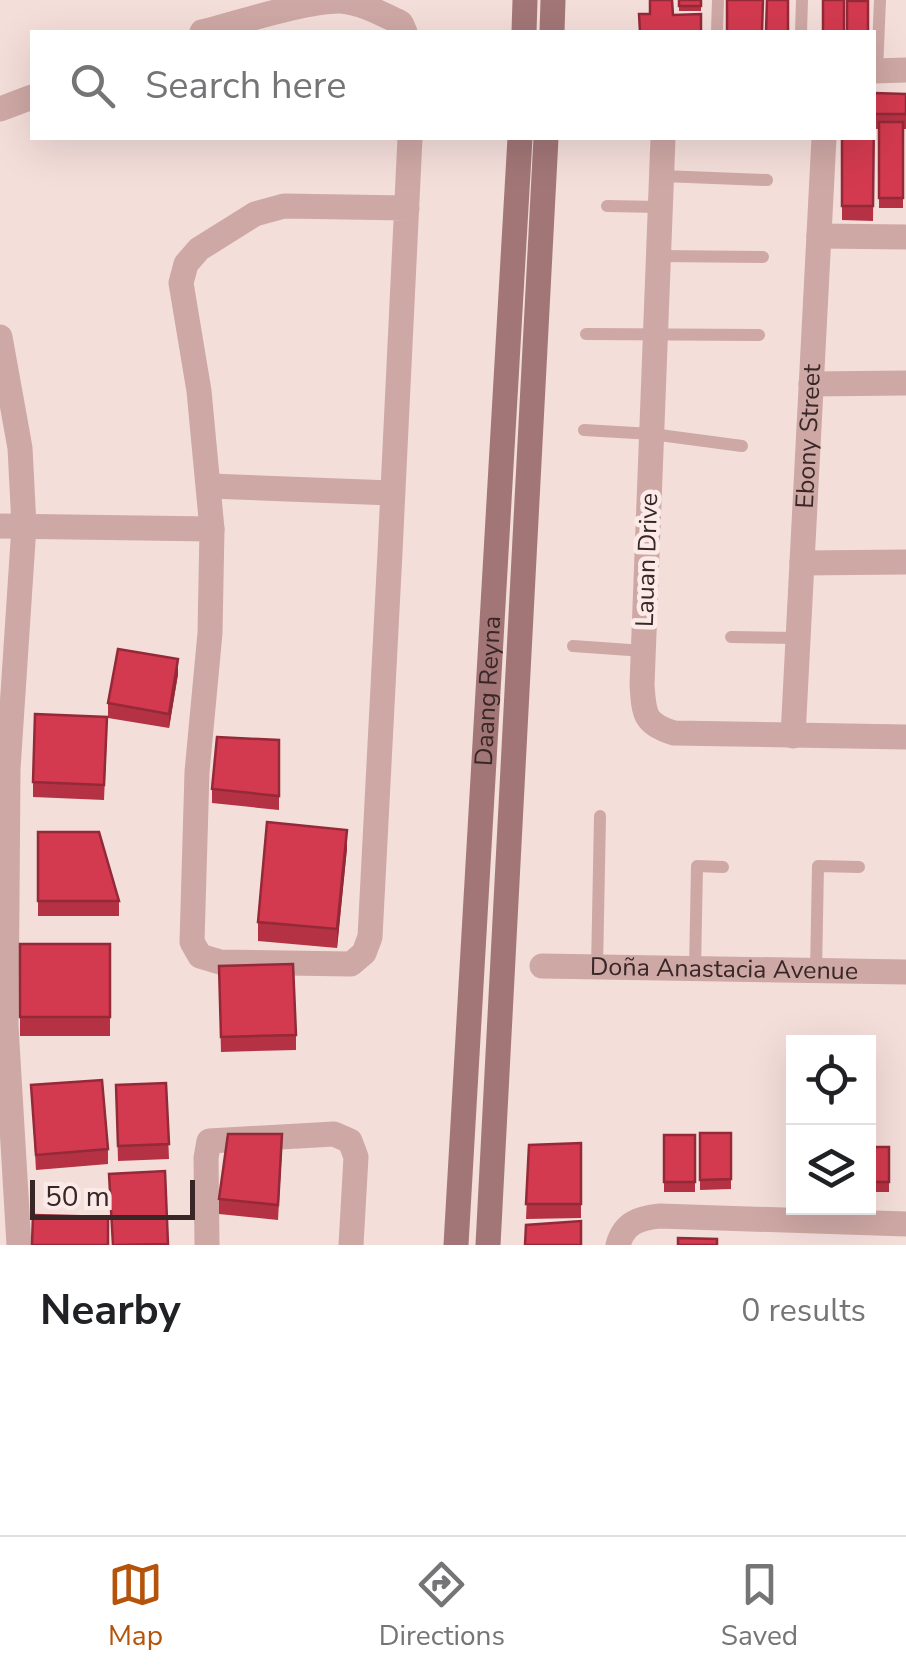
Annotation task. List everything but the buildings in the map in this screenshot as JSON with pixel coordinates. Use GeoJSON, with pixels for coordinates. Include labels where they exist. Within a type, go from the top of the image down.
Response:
{"type":"FeatureCollection","features":[{"type":"Feature","properties":{"kind":"main road"},"geometry":{"type":"LineString","coordinates":[[524,30],[525,0]]}},
{"type":"Feature","properties":{"kind":"main road"},"geometry":{"type":"LineString","coordinates":[[552,30],[554,0]]}},
{"type":"Feature","properties":{"kind":"main road","name":"Daang Reyna"},"geometry":{"type":"LineString","coordinates":[[456,1245],[520,140]]}},
{"type":"Feature","properties":{"kind":"main road","name":"Daang Reyna"},"geometry":{"type":"LineString","coordinates":[[488,1245],[546,140]]}},
{"type":"Feature","properties":{"kind":"main road"},"geometry":{"type":"LineString","coordinates":[[470,977],[502,978]]}},
{"type":"Feature","properties":{"kind":"street"},"geometry":{"type":"LineString","coordinates":[[210,30],[340,0],[370,8],[401,23],[403,30]]}},
{"type":"Feature","properties":{"kind":"street"},"geometry":{"type":"LineString","coordinates":[[876,71],[906,70]]}},
{"type":"Feature","properties":{"kind":"street"},"geometry":{"type":"LineString","coordinates":[[0,109],[30,99]]}},
{"type":"Feature","properties":{"kind":"street"},"geometry":{"type":"LineString","coordinates":[[407,208],[284,206],[255,214],[199,249],[186,264],[182,284],[184,310],[199,391],[212,530],[210,633],[197,772],[192,942],[200,956],[220,962],[351,964],[364,953],[370,937],[407,208],[410,140]]}},
{"type":"Feature","properties":{"kind":"street","name":"Lauan Drive"},"geometry":{"type":"LineString","coordinates":[[663,140],[644,652],[646,717],[656,728],[689,734],[906,737]]}},
{"type":"Feature","properties":{"kind":"street","name":"Ebony Street"},"geometry":{"type":"LineString","coordinates":[[793,736],[824,140]]}},
{"type":"Feature","properties":{"kind":"street"},"geometry":{"type":"LineString","coordinates":[[819,236],[906,236]]}},
{"type":"Feature","properties":{"kind":"street"},"geometry":{"type":"LineString","coordinates":[[0,336],[20,448],[12,526],[4,769],[6,1026],[19,1245]]}},
{"type":"Feature","properties":{"kind":"street"},"geometry":{"type":"LineString","coordinates":[[812,384],[906,384]]}},
{"type":"Feature","properties":{"kind":"street"},"geometry":{"type":"LineString","coordinates":[[210,486],[392,493]]}},
{"type":"Feature","properties":{"kind":"street"},"geometry":{"type":"LineString","coordinates":[[12,526],[212,530]]}},
{"type":"Feature","properties":{"kind":"street"},"geometry":{"type":"LineString","coordinates":[[802,564],[906,562]]}},
{"type":"Feature","properties":{"kind":"street","name":"Doña Anastacia Avenue"},"geometry":{"type":"LineString","coordinates":[[542,966],[906,972]]}},
{"type":"Feature","properties":{"kind":"street"},"geometry":{"type":"LineString","coordinates":[[207,1245],[209,1140],[334,1134],[350,1140],[356,1156],[352,1245]]}},
{"type":"Feature","properties":{"kind":"street"},"geometry":{"type":"LineString","coordinates":[[623,1235],[644,1218],[660,1216],[906,1224]]}},
{"type":"Feature","properties":{"kind":"lane"},"geometry":{"type":"LineString","coordinates":[[717,30],[718,0]]}},
{"type":"Feature","properties":{"kind":"lane"},"geometry":{"type":"LineString","coordinates":[[802,0],[802,30]]}},
{"type":"Feature","properties":{"kind":"lane"},"geometry":{"type":"LineString","coordinates":[[876,71],[880,0]]}},
{"type":"Feature","properties":{"kind":"lane"},"geometry":{"type":"LineString","coordinates":[[662,176],[767,180]]}},
{"type":"Feature","properties":{"kind":"lane"},"geometry":{"type":"LineString","coordinates":[[607,206],[660,207]]}},
{"type":"Feature","properties":{"kind":"lane"},"geometry":{"type":"LineString","coordinates":[[658,256],[763,258]]}},
{"type":"Feature","properties":{"kind":"lane"},"geometry":{"type":"LineString","coordinates":[[586,334],[760,335]]}},
{"type":"Feature","properties":{"kind":"lane"},"geometry":{"type":"LineString","coordinates":[[584,430],[742,446]]}},
{"type":"Feature","properties":{"kind":"lane"},"geometry":{"type":"LineString","coordinates":[[731,637],[798,638]]}},
{"type":"Feature","properties":{"kind":"lane"},"geometry":{"type":"LineString","coordinates":[[573,646],[644,652]]}},
{"type":"Feature","properties":{"kind":"lane"},"geometry":{"type":"LineString","coordinates":[[597,968],[600,816]]}},
{"type":"Feature","properties":{"kind":"lane"},"geometry":{"type":"LineString","coordinates":[[695,969],[697,866],[724,867]]}},
{"type":"Feature","properties":{"kind":"lane"},"geometry":{"type":"LineString","coordinates":[[816,972],[818,866],[859,867]]}}]}
